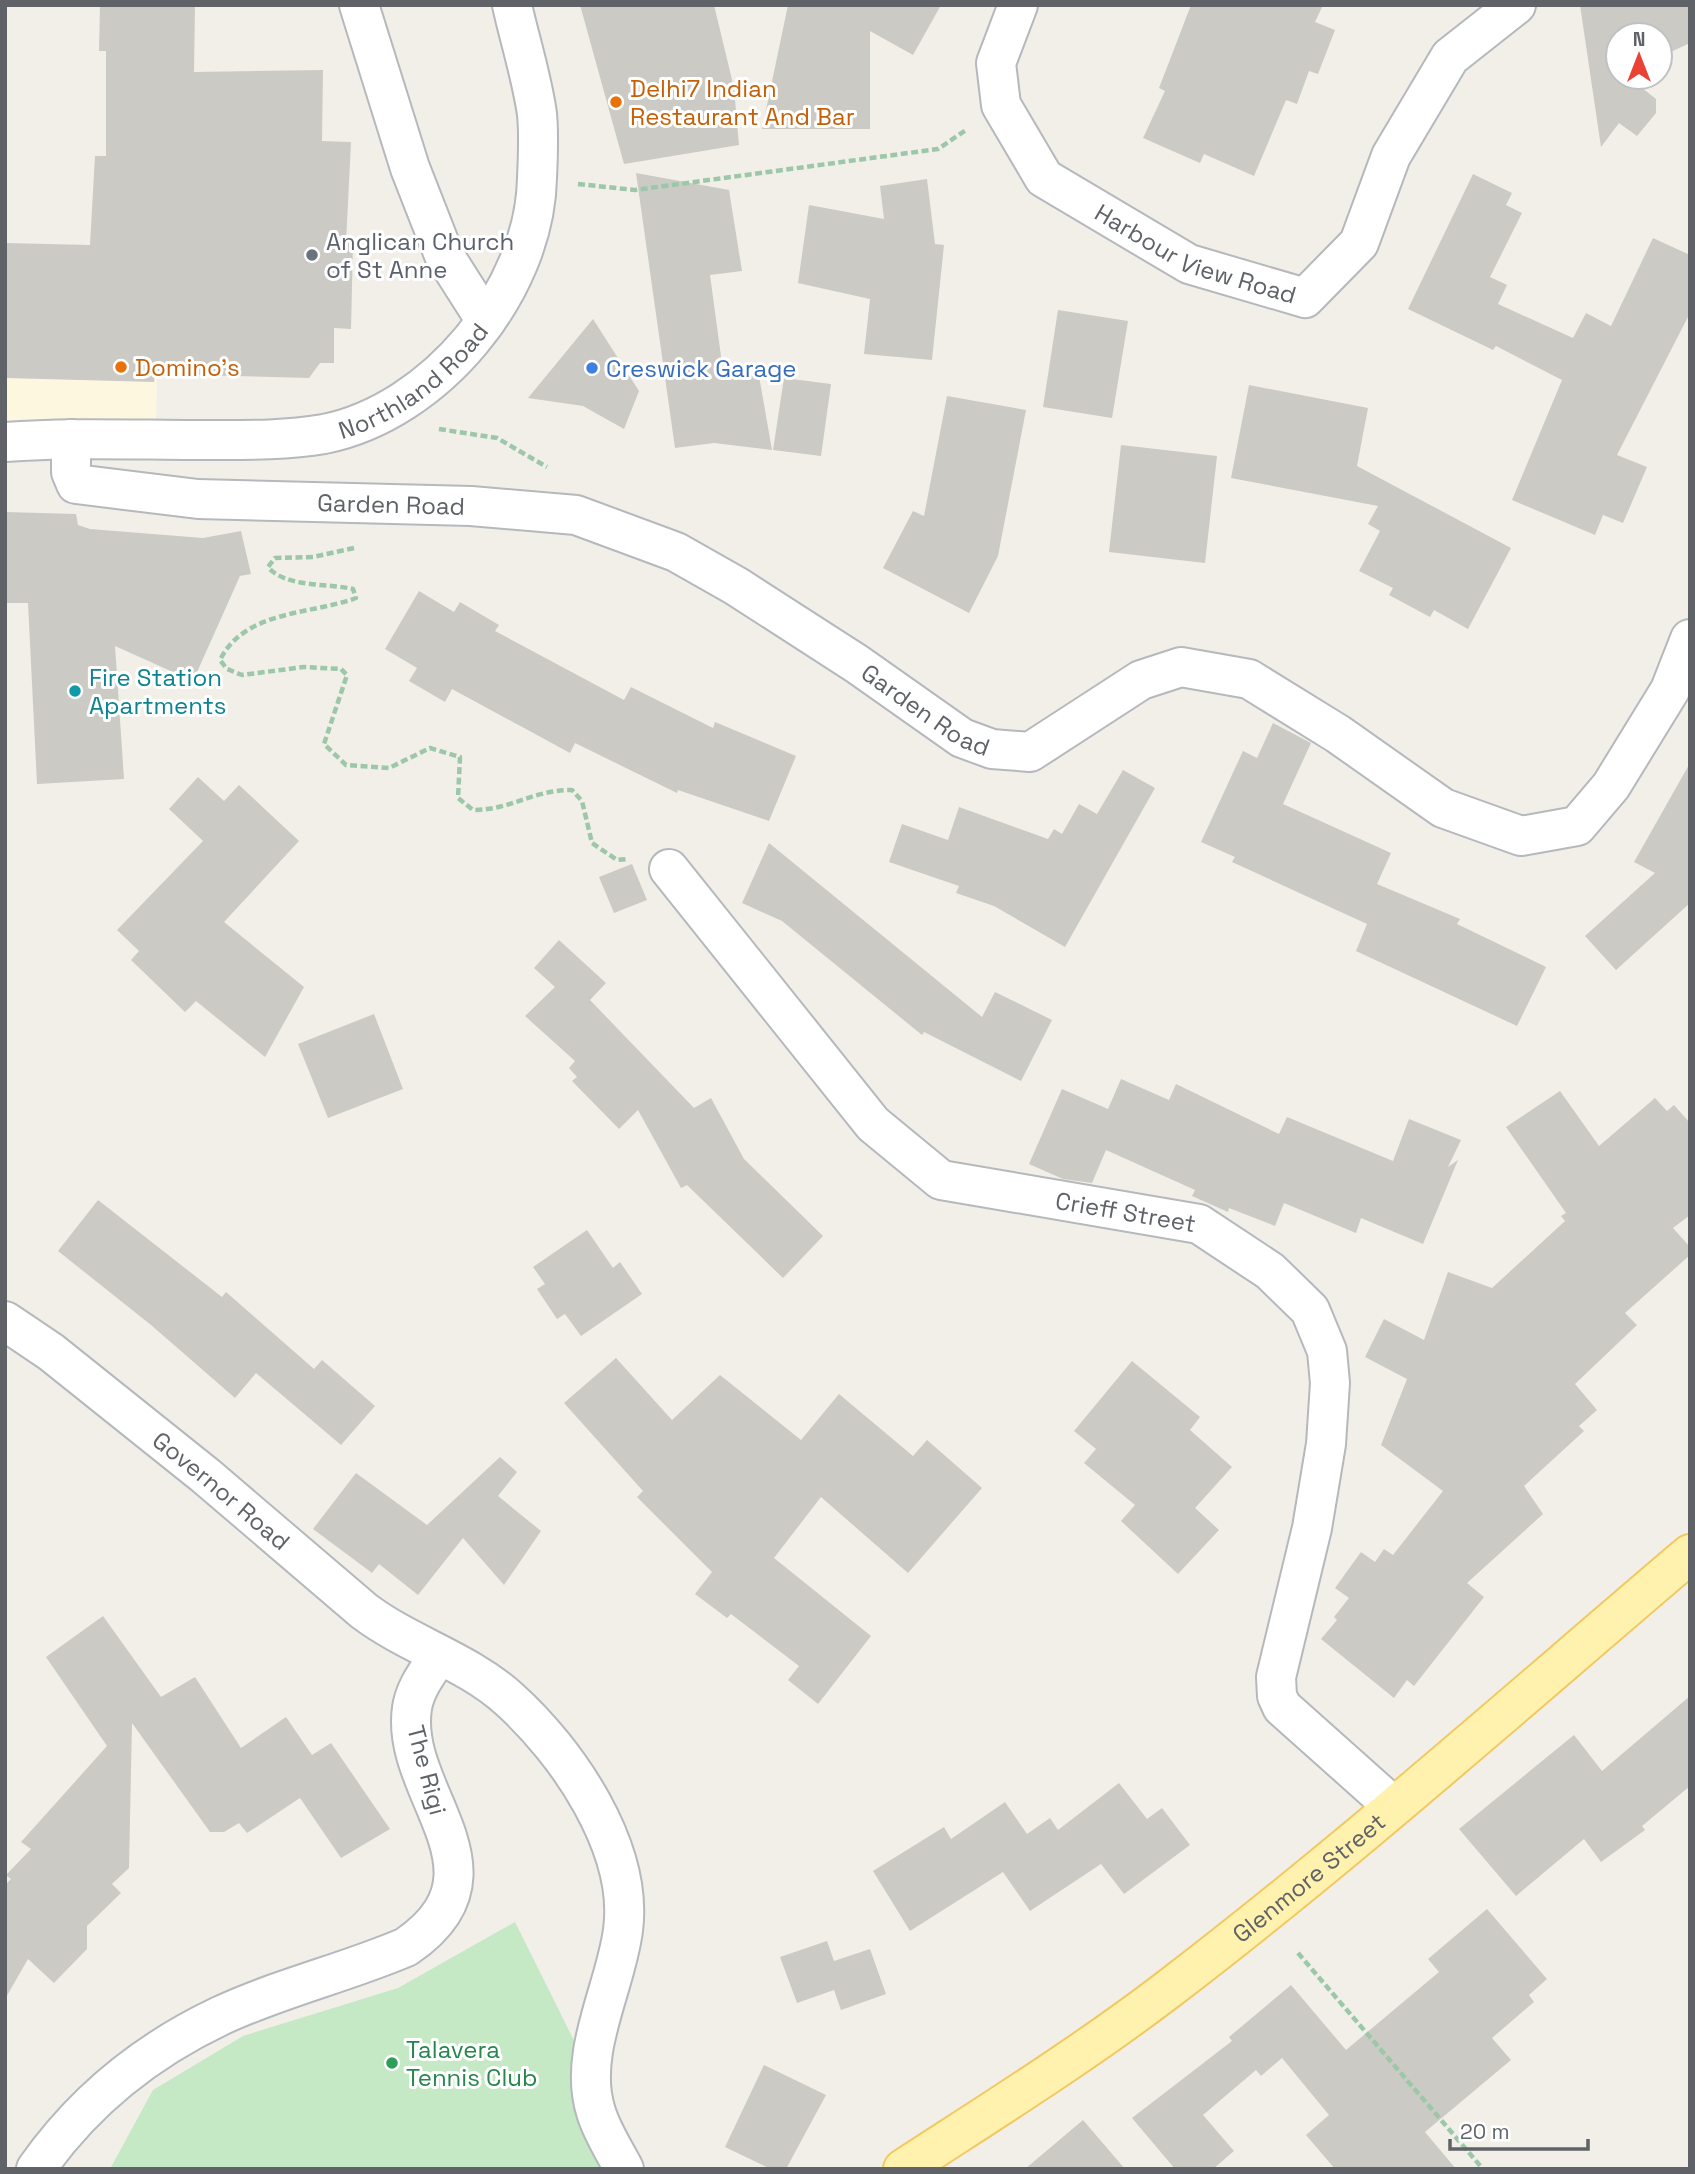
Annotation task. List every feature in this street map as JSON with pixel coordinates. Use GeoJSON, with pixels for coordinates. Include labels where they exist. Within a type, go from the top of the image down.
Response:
{"type":"FeatureCollection","features":[{"type":"Feature","properties":{"kind":"main road","name":"Glenmore Street"},"geometry":{"type":"LineString","coordinates":[[903,2169],[1062,2065],[1165,1992],[1392,1806],[1690,1554]]}},
{"type":"Feature","properties":{"kind":"street"},"geometry":{"type":"LineString","coordinates":[[359,5],[410,168],[444,255],[486,321]]}},
{"type":"Feature","properties":{"kind":"street","name":"Northland Road"},"geometry":{"type":"LineString","coordinates":[[5,442],[71,439],[271,440],[326,433],[373,417],[428,384],[460,354],[486,321],[517,265],[528,235],[537,180],[537,115],[512,5]]}},
{"type":"Feature","properties":{"kind":"street","name":"Harbour View Road"},"geometry":{"type":"LineString","coordinates":[[1018,5],[996,63],[1001,105],[1044,178],[1189,264],[1305,298],[1359,243],[1391,156],[1450,57],[1517,5]]}},
{"type":"Feature","properties":{"kind":"street","name":"Garden Road"},"geometry":{"type":"LineString","coordinates":[[71,439],[71,472],[76,484],[198,499],[471,506],[576,514],[676,552],[736,586],[857,664],[961,738],[992,749],[1030,752],[1142,680],[1181,667],[1249,680],[1338,734],[1443,808],[1521,836],[1577,826],[1611,786],[1670,690],[1690,639]]}},
{"type":"Feature","properties":{"kind":"street","name":"Crieff Street"},"geometry":{"type":"LineString","coordinates":[[669,869],[873,1124],[941,1180],[1199,1224],[1270,1271],[1310,1310],[1327,1351],[1330,1383],[1326,1444],[1312,1528],[1276,1677],[1277,1696],[1292,1719],[1392,1806]]}},
{"type":"Feature","properties":{"kind":"street","name":"Governor Road"},"geometry":{"type":"LineString","coordinates":[[5,1321],[51,1352],[206,1476],[383,1626],[439,1655]]}},
{"type":"Feature","properties":{"kind":"street"},"geometry":{"type":"LineString","coordinates":[[439,1655],[486,1680],[537,1730],[591,1799],[609,1843],[625,1898],[624,1927],[598,2029],[591,2083],[595,2110],[624,2169]]}},
{"type":"Feature","properties":{"kind":"street","name":"The Rigi"},"geometry":{"type":"LineString","coordinates":[[36,2169],[55,2141],[83,2113],[124,2074],[167,2044],[222,2016],[406,1947],[430,1931],[445,1909],[452,1888],[453,1869],[447,1838],[415,1743],[412,1722],[418,1689],[439,1655]]}},
{"type":"Feature","properties":{"kind":"path"},"geometry":{"type":"LineString","coordinates":[[537,180],[635,190],[938,149],[1001,105]]}},
{"type":"Feature","properties":{"kind":"path"},"geometry":{"type":"LineString","coordinates":[[373,417],[498,438],[552,470]]}},
{"type":"Feature","properties":{"kind":"path"},"geometry":{"type":"LineString","coordinates":[[380,505],[377,536],[349,551],[313,557],[275,558],[268,567],[275,574],[289,580],[353,589],[356,598],[271,620],[240,632],[228,643],[220,660],[227,669],[242,675],[304,667],[341,669],[347,675],[324,744],[346,765],[389,768],[430,748],[460,757],[458,798],[473,810],[509,806],[525,796],[551,790],[572,790],[582,801],[592,843],[617,860],[646,859],[669,869]]}},
{"type":"Feature","properties":{"kind":"path"},"geometry":{"type":"LineString","coordinates":[[1298,1953],[1483,2169]]}},
{"type":"Feature","properties":{"kind":"shaded area"},"geometry":{"type":"Polygon","coordinates":[[[5,332],[158,334],[156,426],[5,430],[5,332]]]}},
{"type":"Feature","properties":{"kind":"green space","name":"Talavera Tennis Club"},"geometry":{"type":"Polygon","coordinates":[[[515,1922],[638,2169],[110,2169],[153,2090],[243,2036],[398,1988],[515,1922]]]}},
{"type":"Feature","properties":{"kind":"building"},"geometry":{"type":"Polygon","coordinates":[[[100,5],[195,5],[194,72],[323,70],[322,141],[351,142],[346,243],[353,243],[351,329],[334,328],[334,363],[320,363],[309,378],[155,374],[154,382],[5,378],[5,243],[90,245],[95,156],[106,156],[106,51],[99,51],[100,5]]]}},
{"type":"Feature","properties":{"kind":"building"},"geometry":{"type":"Polygon","coordinates":[[[580,5],[714,5],[734,88],[739,145],[624,164],[580,5]]]}},
{"type":"Feature","properties":{"kind":"building"},"geometry":{"type":"Polygon","coordinates":[[[788,5],[941,5],[913,55],[870,31],[870,129],[762,129],[788,5]]]}},
{"type":"Feature","properties":{"kind":"building"},"geometry":{"type":"Polygon","coordinates":[[[1191,5],[1323,5],[1315,22],[1335,30],[1318,74],[1309,71],[1297,104],[1286,100],[1254,176],[1204,154],[1200,163],[1143,138],[1165,91],[1159,88],[1191,5]]]}},
{"type":"Feature","properties":{"kind":"building"},"geometry":{"type":"Polygon","coordinates":[[[1580,5],[1690,5],[1690,43],[1674,50],[1674,21],[1604,21],[1604,91],[1646,91],[1656,99],[1656,113],[1637,136],[1619,123],[1601,147],[1580,5]]]}},
{"type":"Feature","properties":{"kind":"building"},"geometry":{"type":"Polygon","coordinates":[[[636,173],[729,190],[742,271],[710,275],[723,371],[759,376],[772,450],[714,443],[675,448],[636,173]]]}},
{"type":"Feature","properties":{"kind":"building"},"geometry":{"type":"Polygon","coordinates":[[[1473,174],[1512,193],[1506,205],[1522,213],[1490,277],[1507,285],[1498,304],[1573,338],[1586,313],[1611,326],[1653,238],[1690,255],[1690,313],[1617,455],[1647,467],[1623,523],[1603,515],[1595,535],[1512,500],[1562,380],[1496,346],[1493,350],[1408,309],[1473,174]]]}},
{"type":"Feature","properties":{"kind":"building"},"geometry":{"type":"Polygon","coordinates":[[[927,179],[935,244],[944,245],[932,360],[864,354],[870,299],[798,283],[809,205],[884,219],[880,186],[927,179]]]}},
{"type":"Feature","properties":{"kind":"building"},"geometry":{"type":"Polygon","coordinates":[[[1058,310],[1128,321],[1112,418],[1043,407],[1058,310]]]}},
{"type":"Feature","properties":{"kind":"building","name":"Creswick Garage"},"geometry":{"type":"Polygon","coordinates":[[[593,319],[639,391],[624,429],[583,406],[528,398],[593,319]]]}},
{"type":"Feature","properties":{"kind":"building"},"geometry":{"type":"Polygon","coordinates":[[[784,378],[831,384],[821,456],[773,450],[784,378]]]}},
{"type":"Feature","properties":{"kind":"building"},"geometry":{"type":"Polygon","coordinates":[[[1249,385],[1368,408],[1357,466],[1511,548],[1468,629],[1434,610],[1430,617],[1389,595],[1393,588],[1359,571],[1380,531],[1368,524],[1378,506],[1231,478],[1249,385]]]}},
{"type":"Feature","properties":{"kind":"building"},"geometry":{"type":"Polygon","coordinates":[[[947,396],[1026,410],[998,556],[969,613],[883,568],[913,511],[924,516],[947,396]]]}},
{"type":"Feature","properties":{"kind":"building"},"geometry":{"type":"Polygon","coordinates":[[[1121,445],[1217,456],[1205,563],[1109,552],[1121,445]]]}},
{"type":"Feature","properties":{"kind":"building","name":"Fire Station Apartments"},"geometry":{"type":"Polygon","coordinates":[[[5,512],[76,514],[78,525],[90,529],[203,538],[241,531],[251,574],[240,576],[193,681],[115,646],[124,779],[37,784],[28,603],[5,603],[5,512]]]}},
{"type":"Feature","properties":{"kind":"building"},"geometry":{"type":"Polygon","coordinates":[[[419,591],[454,612],[460,602],[499,625],[495,631],[624,700],[631,687],[713,728],[715,722],[796,756],[769,821],[678,790],[677,793],[575,743],[570,753],[452,689],[445,702],[409,681],[417,668],[385,649],[419,591]]]}},
{"type":"Feature","properties":{"kind":"building"},"geometry":{"type":"Polygon","coordinates":[[[1273,723],[1311,743],[1283,804],[1391,853],[1377,884],[1460,919],[1457,924],[1546,967],[1517,1026],[1356,951],[1367,924],[1232,862],[1235,857],[1201,842],[1243,751],[1257,758],[1273,723]]]}},
{"type":"Feature","properties":{"kind":"building"},"geometry":{"type":"Polygon","coordinates":[[[1690,763],[1690,903],[1616,970],[1585,936],[1655,873],[1634,862],[1690,763]]]}},
{"type":"Feature","properties":{"kind":"building"},"geometry":{"type":"Polygon","coordinates":[[[1123,770],[1155,788],[1065,947],[994,906],[956,893],[959,886],[889,862],[902,824],[948,840],[959,807],[1048,839],[1054,829],[1062,834],[1079,804],[1097,814],[1123,770]]]}},
{"type":"Feature","properties":{"kind":"building"},"geometry":{"type":"Polygon","coordinates":[[[198,777],[224,801],[239,785],[299,841],[224,922],[304,987],[265,1057],[196,1001],[185,1012],[131,960],[139,951],[117,930],[203,841],[169,809],[198,777]]]}},
{"type":"Feature","properties":{"kind":"building"},"geometry":{"type":"Polygon","coordinates":[[[769,843],[982,1017],[995,992],[1052,1020],[1021,1081],[924,1032],[922,1035],[782,921],[742,903],[769,843]]]}},
{"type":"Feature","properties":{"kind":"building"},"geometry":{"type":"Polygon","coordinates":[[[632,864],[647,900],[614,913],[599,877],[632,864]]]}},
{"type":"Feature","properties":{"kind":"building"},"geometry":{"type":"Polygon","coordinates":[[[559,940],[606,983],[590,1000],[694,1108],[711,1098],[744,1159],[823,1236],[783,1278],[687,1185],[681,1188],[638,1110],[619,1129],[572,1081],[577,1077],[569,1068],[575,1061],[525,1016],[555,987],[534,968],[559,940]]]}},
{"type":"Feature","properties":{"kind":"building"},"geometry":{"type":"Polygon","coordinates":[[[374,1014],[403,1089],[328,1118],[298,1044],[374,1014]]]}},
{"type":"Feature","properties":{"kind":"building"},"geometry":{"type":"Polygon","coordinates":[[[1121,1079],[1169,1100],[1176,1084],[1279,1134],[1287,1117],[1393,1161],[1409,1119],[1461,1140],[1448,1167],[1458,1160],[1423,1244],[1361,1218],[1356,1233],[1284,1203],[1275,1226],[1229,1208],[1228,1212],[1192,1196],[1195,1190],[1106,1150],[1092,1183],[1063,1179],[1029,1164],[1062,1089],[1108,1109],[1121,1079]]]}},
{"type":"Feature","properties":{"kind":"building"},"geometry":{"type":"Polygon","coordinates":[[[1560,1091],[1599,1146],[1655,1098],[1667,1111],[1674,1105],[1690,1123],[1690,1215],[1673,1228],[1690,1247],[1690,1255],[1625,1313],[1637,1325],[1575,1384],[1597,1410],[1579,1426],[1584,1431],[1524,1486],[1543,1514],[1467,1583],[1484,1597],[1414,1686],[1407,1680],[1394,1698],[1321,1639],[1337,1620],[1334,1617],[1349,1598],[1335,1588],[1361,1552],[1375,1562],[1384,1549],[1393,1555],[1443,1491],[1381,1445],[1407,1379],[1365,1357],[1384,1319],[1424,1340],[1448,1272],[1492,1288],[1565,1221],[1561,1216],[1566,1213],[1506,1127],[1560,1091]]]}},
{"type":"Feature","properties":{"kind":"building"},"geometry":{"type":"Polygon","coordinates":[[[98,1200],[222,1297],[226,1292],[314,1369],[322,1360],[375,1406],[341,1445],[256,1373],[235,1398],[151,1325],[58,1251],[98,1200]]]}},
{"type":"Feature","properties":{"kind":"building"},"geometry":{"type":"Polygon","coordinates":[[[587,1230],[613,1268],[620,1262],[642,1294],[581,1336],[565,1314],[557,1319],[537,1289],[545,1284],[533,1267],[587,1230]]]}},
{"type":"Feature","properties":{"kind":"building"},"geometry":{"type":"Polygon","coordinates":[[[616,1358],[672,1420],[720,1375],[801,1440],[839,1394],[913,1456],[927,1440],[982,1488],[908,1573],[821,1497],[774,1558],[871,1636],[818,1704],[788,1680],[799,1666],[731,1614],[727,1618],[695,1594],[712,1572],[637,1497],[643,1491],[564,1403],[616,1358]]]}},
{"type":"Feature","properties":{"kind":"building"},"geometry":{"type":"Polygon","coordinates":[[[1132,1361],[1200,1417],[1190,1430],[1232,1467],[1195,1508],[1219,1530],[1178,1574],[1121,1521],[1135,1505],[1084,1463],[1096,1449],[1074,1431],[1132,1361]]]}},
{"type":"Feature","properties":{"kind":"building"},"geometry":{"type":"Polygon","coordinates":[[[500,1457],[517,1472],[498,1496],[541,1531],[504,1585],[463,1538],[418,1595],[379,1564],[372,1573],[313,1529],[356,1473],[427,1525],[500,1457]]]}},
{"type":"Feature","properties":{"kind":"building"},"geometry":{"type":"Polygon","coordinates":[[[103,1616],[161,1697],[195,1677],[241,1748],[286,1717],[312,1755],[331,1743],[390,1829],[341,1858],[300,1798],[247,1833],[239,1823],[224,1832],[210,1832],[132,1723],[129,1868],[112,1884],[121,1893],[87,1926],[87,1949],[54,1983],[28,1959],[5,1999],[5,1885],[11,1879],[6,1875],[31,1849],[21,1842],[107,1746],[46,1657],[103,1616]]]}},
{"type":"Feature","properties":{"kind":"building"},"geometry":{"type":"Polygon","coordinates":[[[1690,1696],[1690,1786],[1642,1826],[1645,1830],[1601,1862],[1584,1839],[1516,1896],[1459,1829],[1574,1735],[1602,1771],[1690,1696]]]}},
{"type":"Feature","properties":{"kind":"building"},"geometry":{"type":"Polygon","coordinates":[[[1119,1783],[1147,1819],[1162,1808],[1190,1845],[1124,1894],[1101,1864],[1030,1911],[1003,1872],[910,1931],[873,1871],[944,1827],[951,1839],[1005,1802],[1027,1834],[1050,1818],[1058,1830],[1119,1783]]]}},
{"type":"Feature","properties":{"kind":"building"},"geometry":{"type":"Polygon","coordinates":[[[1487,1909],[1547,1979],[1529,1995],[1534,2002],[1492,2038],[1511,2060],[1425,2132],[1456,2169],[1335,2169],[1306,2135],[1329,2115],[1282,2058],[1261,2076],[1256,2070],[1203,2115],[1234,2151],[1213,2169],[1175,2169],[1132,2118],[1232,2041],[1229,2037],[1291,1985],[1346,2050],[1439,1972],[1428,1959],[1487,1909]]]}},
{"type":"Feature","properties":{"kind":"building"},"geometry":{"type":"Polygon","coordinates":[[[827,1941],[834,1961],[870,1949],[886,1994],[841,2010],[834,1990],[797,2003],[780,1957],[827,1941]]]}},
{"type":"Feature","properties":{"kind":"building"},"geometry":{"type":"Polygon","coordinates":[[[764,2065],[826,2095],[786,2169],[771,2169],[725,2147],[764,2065]]]}},
{"type":"Feature","properties":{"kind":"building"},"geometry":{"type":"Polygon","coordinates":[[[1083,2120],[1125,2169],[1025,2169],[1083,2120]]]}},
{"type":"Feature","properties":{"kind":"place","name":"Delhi7 Indian Restaurant And Bar"},"geometry":{"type":"Point","coordinates":[616,102]}},
{"type":"Feature","properties":{"kind":"place","name":"Anglican Church of St Anne"},"geometry":{"type":"Point","coordinates":[312,255]}},
{"type":"Feature","properties":{"kind":"place","name":"Domino's"},"geometry":{"type":"Point","coordinates":[121,367]}},
{"type":"Feature","properties":{"kind":"place","name":"Creswick Garage"},"geometry":{"type":"Point","coordinates":[592,368]}},
{"type":"Feature","properties":{"kind":"place","name":"Fire Station Apartments"},"geometry":{"type":"Point","coordinates":[75,691]}},
{"type":"Feature","properties":{"kind":"place","name":"Talavera Tennis Club"},"geometry":{"type":"Point","coordinates":[392,2063]}}]}
